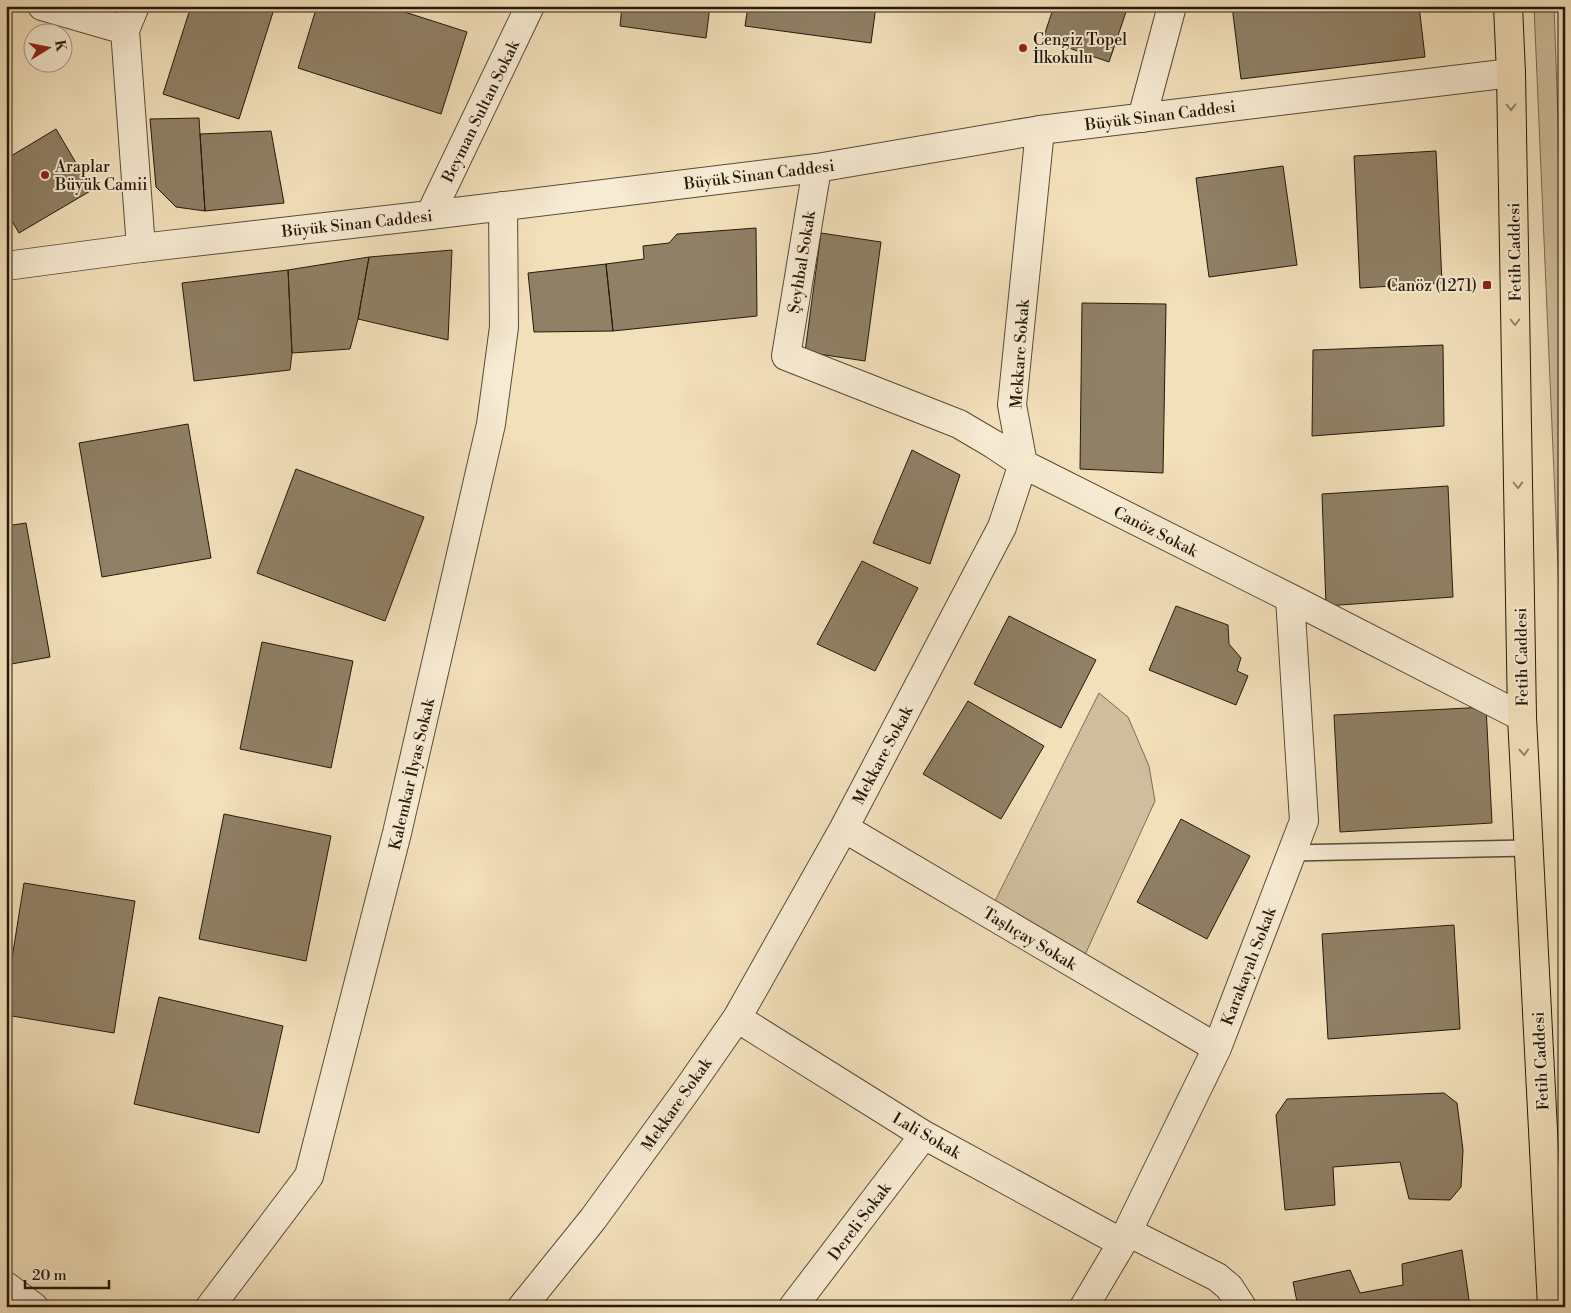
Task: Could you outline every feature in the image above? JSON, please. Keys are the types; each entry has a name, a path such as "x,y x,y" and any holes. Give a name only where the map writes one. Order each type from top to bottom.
{"main road":[{"name":"Fetih Caddesi","path":"1508,6 1511,73 1522,717 1552,1307"}],"street":[{"path":"42,6 130,18 141,248"},
{"name":"Beyman Sultan Sokak","path":"430,215 530,6"},
{"path":"1142,118 1172,6"},
{"name":"Büyük Sinan Caddesi","path":"6,266 141,248 816,168 1040,130 1511,73"},
{"name":"Mekkare Sokak","path":"522,1307 593,1219 737,1018 844,828 1002,527 1023,464 1012,405 1040,130"},
{"name":"Şeyhbal Sokak","path":"786,356 816,168"},
{"name":"Kalemkar İlyas Sokak","path":"210,1307 309,1176 397,833 492,424 504,327 502,206"},
{"name":"Canöz Sokak","path":"786,356 959,424 1023,464 1522,717"},
{"name":"Karakayalı Sokak","path":"1084,1307 1125,1238 1217,1048 1304,822 1290,598"},
{"name":"Taşlıçay Sokak","path":"844,828 1217,1048"},
{"name":"Lali Sokak","path":"737,1018 924,1135 1125,1238 1218,1277 1230,1286 1242,1307"},
{"name":"Dereli Sokak","path":"793,1307 924,1135"},
{"path":"6,1286 34,1307"}],"lane":[{"path":"1292,853 1529,848"}],"shaded area":[{"path":"1534,6 1554,6 1565,315 1565,730"},
{"path":"1099,693 1128,717 1149,766 1155,801 1084,957 991,909"}],"building":[{"path":"191,6 275,6 239,119 163,94"},
{"path":"317,6 386,6 467,32 441,114 298,68"},
{"path":"622,6 710,6 706,38 620,26"},
{"path":"748,6 876,6 871,43 745,26"},
{"path":"1054,6 1128,6 1109,62 1043,39"},
{"path":"1232,6 1419,6 1425,57 1241,79"},
{"path":"199,118 205,211 176,207 156,187 150,119"},
{"name":"Araplar Büyük Camii","path":"56,129 92,190 19,233 6,211 6,159"},
{"path":"271,131 284,203 205,211 200,134"},
{"path":"1436,151 1442,283 1360,288 1354,156"},
{"path":"1283,166 1297,265 1209,277 1196,178"},
{"path":"756,228 757,316 613,331 606,264 644,259 643,246 669,243 677,234"},
{"path":"821,233 881,242 865,361 805,352"},
{"path":"452,250 448,340 358,319 369,257"},
{"path":"369,257 358,319 350,349 292,353 288,270"},
{"path":"606,264 613,331 534,332 528,273"},
{"path":"288,270 292,353 290,370 194,381 182,283"},
{"path":"1082,303 1166,304 1163,473 1080,469"},
{"path":"1443,345 1444,426 1312,436 1313,350"},
{"path":"188,424 211,558 102,577 79,443"},
{"path":"912,450 960,475 930,564 873,543"},
{"path":"296,469 424,517 385,621 257,573"},
{"path":"1448,486 1453,597 1326,606 1322,494"},
{"path":"26,523 50,657 6,665 6,526"},
{"path":"862,561 918,588 875,671 817,644"},
{"path":"1176,606 1228,625 1229,644 1241,658 1237,671 1248,676 1236,705 1149,670"},
{"path":"1009,616 1096,660 1061,728 974,684"},
{"path":"262,642 353,661 331,768 240,749"},
{"path":"968,701 1044,746 1001,819 923,774"},
{"path":"1486,707 1492,823 1340,832 1334,715"},
{"path":"224,814 331,836 306,961 199,939"},
{"path":"1181,819 1250,856 1207,939 1137,902"},
{"path":"24,883 135,901 114,1033 6,1015 6,996"},
{"path":"1454,925 1460,1029 1328,1039 1322,934"},
{"path":"159,997 283,1026 259,1133 134,1104"},
{"path":"1444,1093 1457,1103 1463,1150 1461,1187 1450,1200 1409,1199 1400,1162 1333,1167 1335,1205 1285,1210 1276,1115 1287,1099"},
{"path":"1462,1250 1470,1307 1298,1307 1293,1282 1350,1270 1360,1293 1403,1285 1402,1264"}],"place":[{"name":"Cengiz Topel İlkokulu","path":"1023,48"},
{"name":"Araplar Büyük Camii","path":"45,175"},
{"name":"Canöz (1271)","path":"1487,285"}]}
